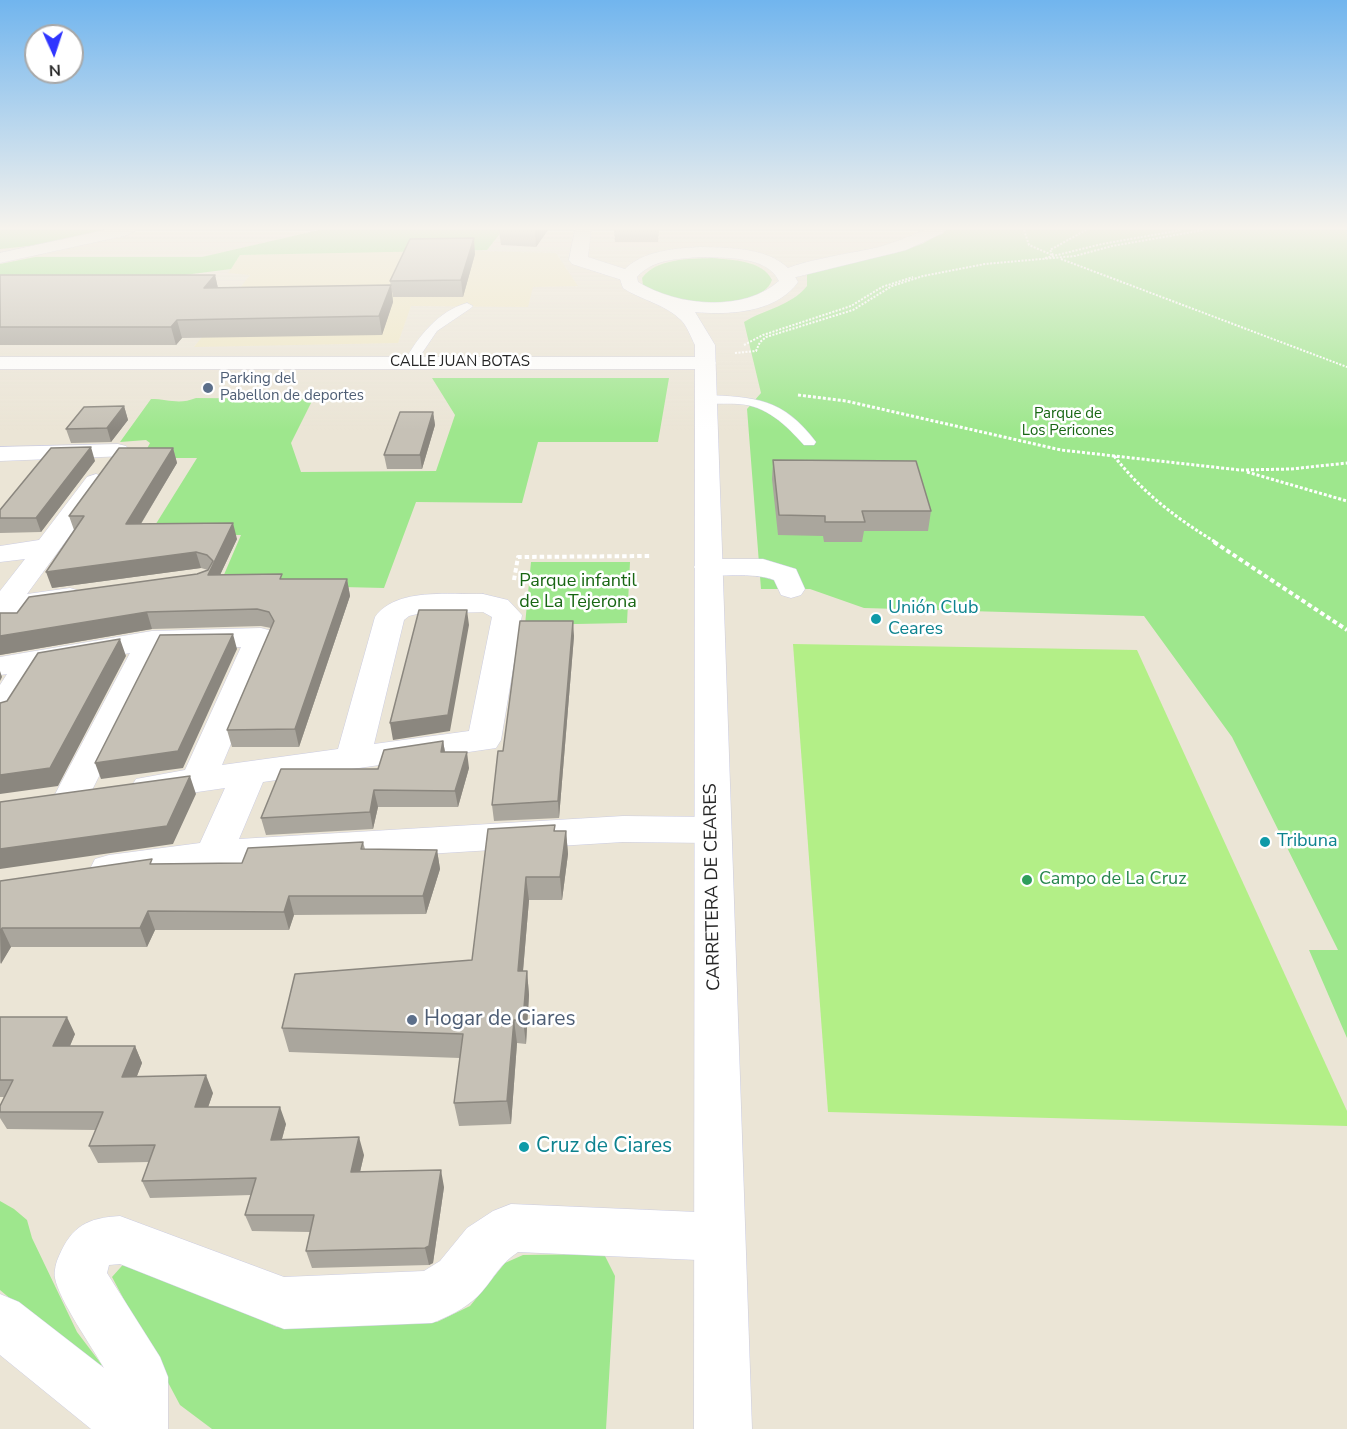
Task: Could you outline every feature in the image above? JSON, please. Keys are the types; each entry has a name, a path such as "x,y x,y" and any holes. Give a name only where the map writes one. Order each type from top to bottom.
{"street":[{"path":"648,297 669,304 702,307 743,304 773,297"},
{"name":"CARRETERA DE CEARES","path":"669,304 690,317 705,353 711,830 723,1429"},
{"path":"705,353 718,324 743,304"},
{"name":"CALLE JUAN BOTAS","path":"0,363 410,362 705,353"},
{"path":"0,479 11,454 118,451 49,547 2,607"},
{"path":"0,554 49,547"},
{"path":"708,567 763,567 786,575 791,589"},
{"path":"2,607 97,593"},
{"path":"153,640 56,800 484,740 507,615 498,606 483,603 417,605 399,609 394,613 390,617 353,758"},
{"path":"0,666 153,640 261,637 198,780"},
{"path":"0,711 32,660"},
{"path":"214,854 249,773"},
{"path":"71,874 214,854 623,829 711,830"},
{"path":"138,1429 140,1377 81,1278 80,1262 89,1249 102,1241 120,1240 284,1303 432,1297 458,1279 485,1245 511,1228 720,1237"},
{"path":"0,1321 138,1429"}],"lane":[{"path":"410,362 423,338 434,327 466,306"},
{"path":"705,399 760,403 797,430 809,442"}],"path":[{"path":"744,345 763,335 851,306 865,297"},
{"path":"705,353 756,351 760,342 766,337 853,309 874,297"},
{"path":"1161,297 1347,367"},
{"path":"794,395 846,401 1061,450 1240,470 1291,469 1347,463"},
{"path":"1114,456 1143,492 1170,516 1282,584 1347,630"},
{"path":"1240,470 1347,501"},
{"path":"507,615 518,557 650,556"}],"shaded area":[{"path":"233,297 531,297 528,307 411,306 398,343 194,347"}],"green space":[{"path":"665,297 753,297 725,302"},
{"name":"Parque de Los Pericones","path":"1347,297 1347,1038 1309,950 1338,950 1232,737 1144,616 864,608 810,589 761,589 747,409 761,393 744,322 793,298"},
{"path":"432,378 669,378 658,442 538,442 522,503 416,502 384,588 220,584 241,535 149,535 197,458 142,458 150,443 146,440 120,442 151,399 179,401 196,398 313,399 291,443 301,472 436,471 455,415"},
{"name":"Parque infantil de La Tejerona","path":"531,562 630,562 627,623 525,625"},
{"name":"Campo de La Cruz","path":"793,644 1137,650 1347,1111 1347,1126 828,1112"},
{"path":"0,1201 27,1220 32,1238 77,1332 102,1365 90,1366 0,1290"},
{"path":"604,1254 615,1276 606,1429 212,1429 180,1405 112,1277 128,1259 277,1327 437,1322 470,1306 505,1263 523,1255"}],"building":[{"path":"0,297 386,297 379,316 177,320 171,327 0,327"},
{"path":"124,406 107,428 66,429 84,407"},
{"path":"400,412 433,412 420,455 384,455"},
{"path":"91,447 36,518 0,518 0,510 51,448"},
{"path":"119,448 173,448 126,524 233,523 208,575 282,574 280,579 347,579 295,729 227,730 274,621 269,612 257,609 147,612 0,636 0,613 17,613 29,597 197,574 208,570 213,561 207,555 196,552 46,572 84,516 69,516"},
{"path":"773,460 916,461 931,511 862,511 865,522 825,522 825,516 779,515"},
{"path":"419,610 467,610 448,715 390,723"},
{"path":"520,621 573,621 558,801 492,805 498,751 503,751"},
{"path":"233,634 178,751 95,763 160,635"},
{"path":"120,639 50,768 0,775 0,703 7,701 38,653"},
{"path":"443,741 441,752 467,752 455,791 374,790 370,812 261,818 281,769 378,769 384,750"},
{"path":"190,776 167,826 0,849 0,802"},
{"path":"555,825 554,831 566,831 560,877 526,877 518,971 527,971 523,1020 514,1020 507,1101 454,1103 463,1034 282,1028 295,974 472,960 488,829"},
{"path":"363,842 361,849 437,850 423,896 289,896 284,912 148,911 140,928 2,928 0,932 0,881 152,859 150,864 242,863 248,848"},
{"path":"0,1017 67,1017 53,1046 135,1046 122,1077 206,1075 195,1107 280,1107 271,1140 359,1137 351,1172 441,1170 429,1246 425,1248 306,1251 314,1215 245,1215 256,1178 142,1181 155,1145 89,1146 103,1112 0,1112 0,1106 13,1080 0,1080"}],"place":[{"name":"Parking del Pabellon de deportes","path":"208,388"},
{"name":"Unión Club Ceares","path":"876,619"},
{"name":"Tribuna","path":"1265,842"},
{"name":"Campo de La Cruz","path":"1027,880"},
{"name":"Hogar de Ciares","path":"412,1020"},
{"name":"Cruz de Ciares","path":"524,1147"}]}
